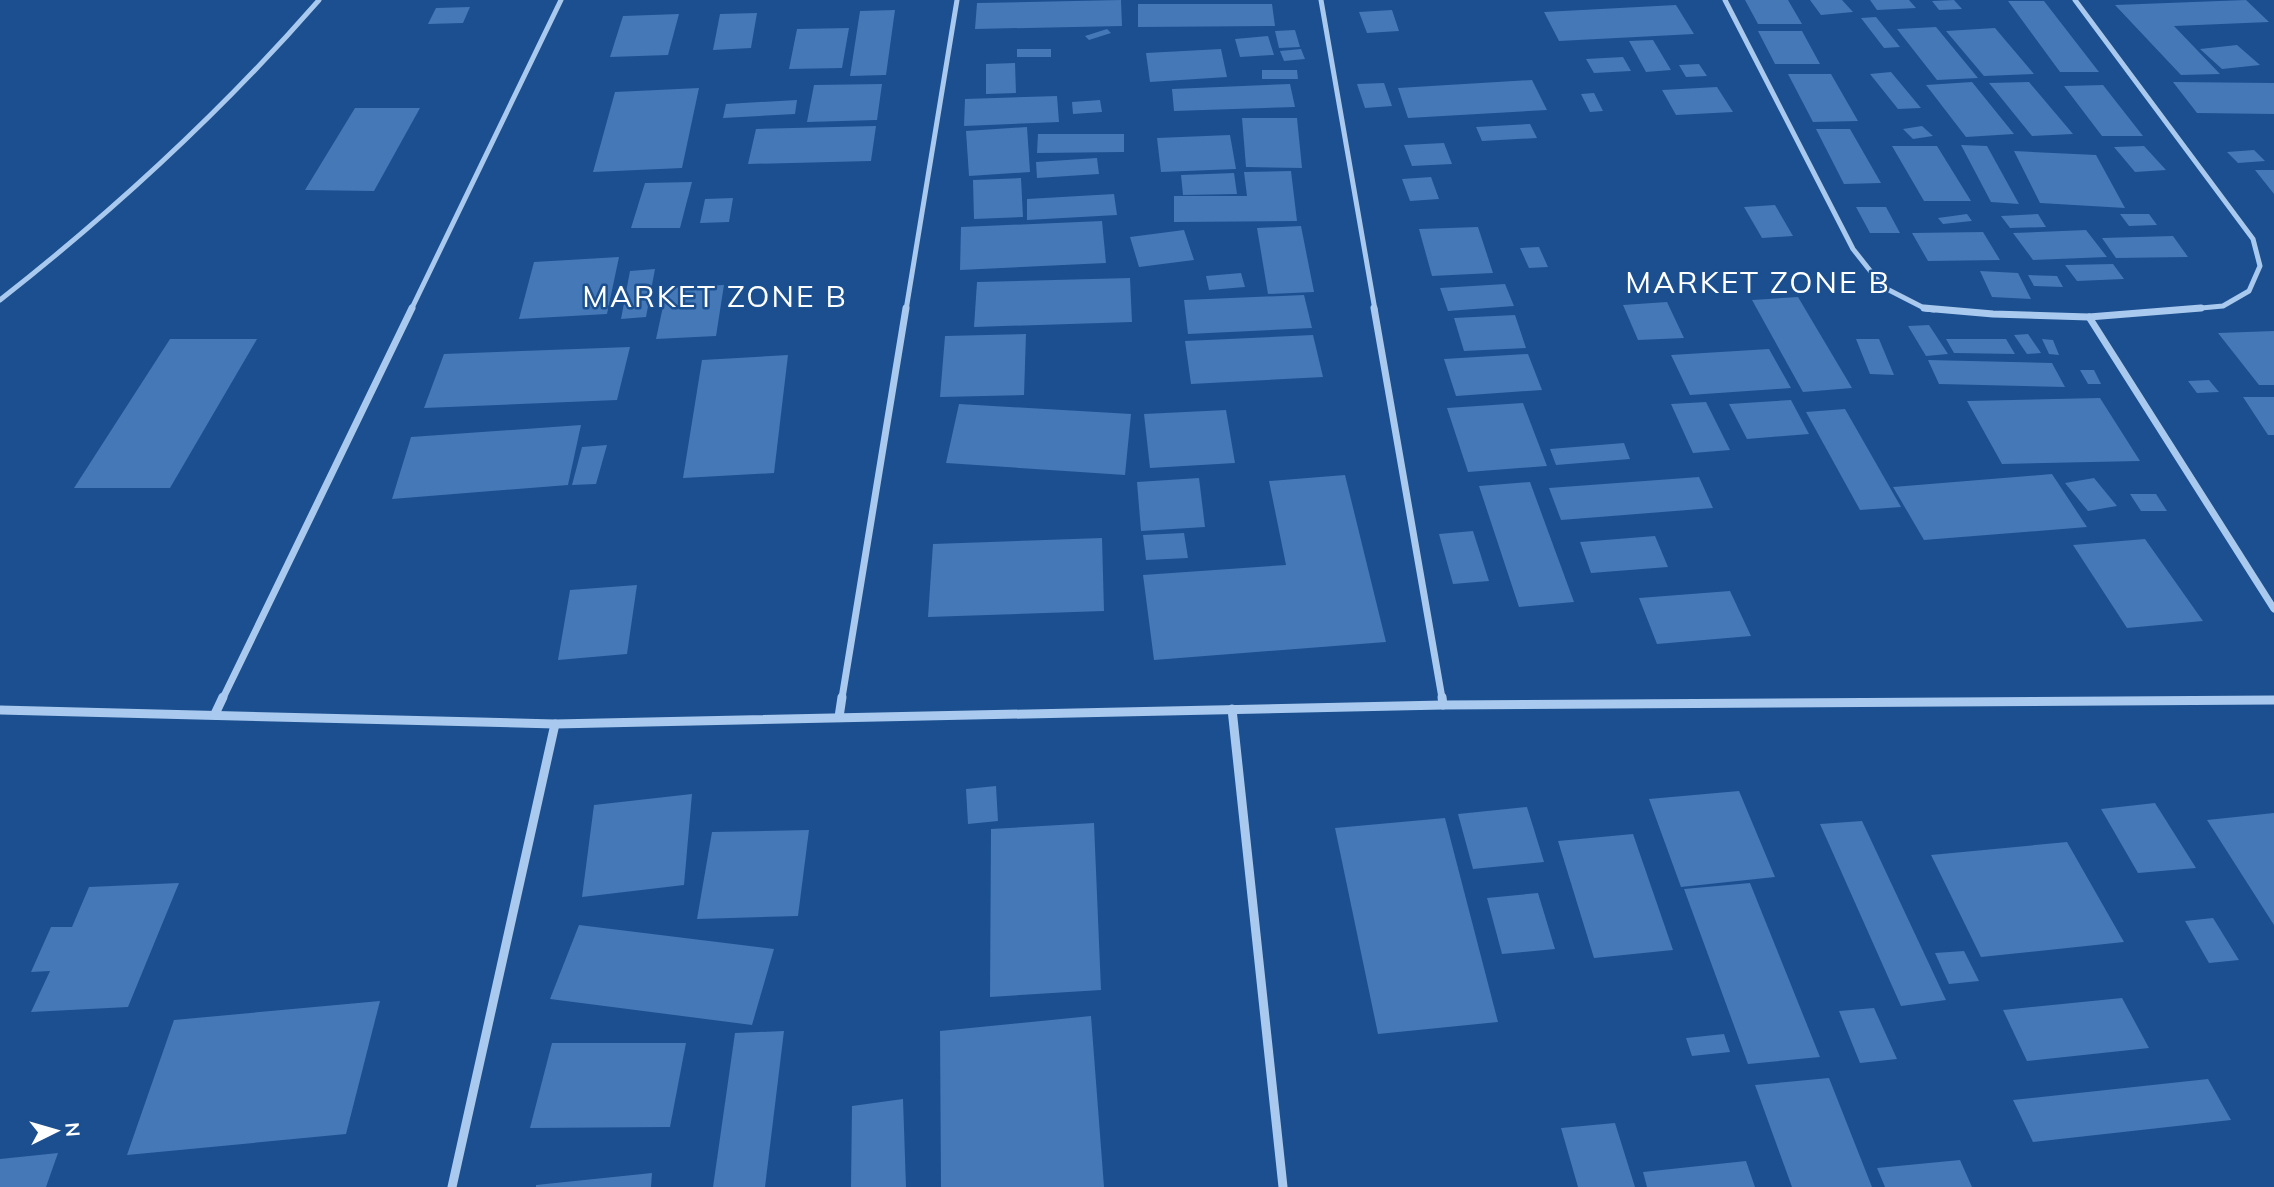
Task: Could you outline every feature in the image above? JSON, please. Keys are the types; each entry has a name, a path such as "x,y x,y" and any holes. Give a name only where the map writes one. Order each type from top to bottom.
{"street":[{"path":"0,300 172,156 268,61 319,0"},
{"path":"215,714 561,0"},
{"path":"839,717 957,0"},
{"path":"1321,0 1443,705"},
{"path":"1725,0 1853,249 1883,287 1926,309 1993,314 2089,317 2223,306 2249,291 2260,266 2253,239 2075,0"},
{"path":"2089,317 2274,609"},
{"path":"0,710 555,724 1443,705 2274,701"},
{"path":"1232,709 1283,1187"},
{"path":"452,1187 555,724"}],"building":[{"path":"1121,0 1122,26 975,29 977,3"},
{"path":"1745,0 1788,0 1802,24 1758,24"},
{"path":"1810,0 1842,0 1853,12 1821,15"},
{"path":"1870,0 1909,0 1916,8 1877,10"},
{"path":"1954,0 1962,9 1939,10 1932,1"},
{"path":"2246,0 2269,22 2174,26 2220,74 2181,75 2115,5"},
{"path":"2008,1 2044,1 2099,72 2060,72"},
{"path":"1138,4 1272,4 1275,26 1138,27"},
{"path":"1676,5 1694,34 1559,41 1544,12"},
{"path":"470,7 463,23 428,24 436,8"},
{"path":"895,10 886,75 850,76 860,11"},
{"path":"1392,10 1399,31 1367,33 1359,12"},
{"path":"757,13 751,48 713,50 720,14"},
{"path":"679,14 668,55 610,57 623,16"},
{"path":"1876,17 1900,47 1884,48 1861,18"},
{"path":"1936,27 1978,78 1937,80 1897,29"},
{"path":"849,28 842,68 789,69 797,29"},
{"path":"1995,28 2034,74 1984,76 1946,31"},
{"path":"1107,29 1111,33 1089,40 1085,36"},
{"path":"1295,30 1300,47 1279,48 1275,31"},
{"path":"1758,31 1802,31 1820,64 1775,64"},
{"path":"1268,36 1274,55 1240,57 1235,39"},
{"path":"1653,40 1671,70 1646,72 1629,41"},
{"path":"2237,45 2260,65 2222,69 2200,49"},
{"path":"1017,49 1051,49 1051,57 1017,57"},
{"path":"1221,49 1227,77 1150,82 1146,53"},
{"path":"1301,49 1305,59 1284,61 1280,51"},
{"path":"1623,57 1631,71 1594,73 1586,59"},
{"path":"1015,63 1016,93 986,94 986,64"},
{"path":"1699,64 1707,76 1686,77 1679,65"},
{"path":"1262,70 1297,70 1298,79 1262,79"},
{"path":"1891,72 1921,108 1898,109 1870,74"},
{"path":"1788,74 1831,74 1858,121 1813,122"},
{"path":"1532,80 1547,110 1408,118 1398,88"},
{"path":"1972,82 2014,134 1966,137 1926,85"},
{"path":"2029,82 2073,134 2032,136 1989,83"},
{"path":"2173,82 2274,83 2274,114 2197,113"},
{"path":"1384,83 1392,106 1365,108 1357,84"},
{"path":"882,84 877,120 807,122 814,85"},
{"path":"1290,84 1295,107 1174,111 1172,89"},
{"path":"2103,85 2143,136 2102,136 2064,86"},
{"path":"1717,87 1733,112 1676,115 1662,90"},
{"path":"699,88 682,168 593,172 615,92"},
{"path":"1594,93 1603,111 1590,112 1581,94"},
{"path":"1057,96 1059,122 964,126 965,99"},
{"path":"797,100 795,114 723,118 726,104"},
{"path":"1100,100 1102,112 1073,114 1072,102"},
{"path":"355,108 420,108 374,191 305,190"},
{"path":"1242,118 1297,118 1302,168 1246,167"},
{"path":"1530,124 1537,138 1482,141 1476,127"},
{"path":"876,126 871,161 748,164 756,129"},
{"path":"1922,126 1933,136 1913,139 1903,129"},
{"path":"1027,127 1030,172 969,176 966,131"},
{"path":"1816,129 1850,129 1881,183 1844,184"},
{"path":"1038,134 1124,134 1124,152 1037,153"},
{"path":"1230,135 1236,169 1161,172 1157,138"},
{"path":"1444,143 1452,164 1412,166 1404,145"},
{"path":"1961,145 1987,146 2019,204 1991,202"},
{"path":"1892,146 1937,146 1971,201 1924,201"},
{"path":"2144,146 2166,170 2135,172 2114,147"},
{"path":"2254,150 2265,161 2238,163 2227,152"},
{"path":"2014,151 2096,155 2125,208 2040,203"},
{"path":"1097,158 1099,174 1037,178 1036,162"},
{"path":"2255,170 2274,170 2274,194"},
{"path":"1291,171 1297,221 1174,222 1174,196 1247,196 1244,172"},
{"path":"1234,173 1237,194 1183,195 1181,175"},
{"path":"1431,177 1439,199 1410,201 1402,179"},
{"path":"1021,178 1023,217 974,219 973,180"},
{"path":"692,182 680,228 631,228 645,183"},
{"path":"1114,194 1117,215 1027,220 1027,199"},
{"path":"733,198 729,222 700,223 705,199"},
{"path":"1775,205 1793,236 1762,238 1744,207"},
{"path":"1856,207 1886,207 1900,233 1870,233"},
{"path":"1967,214 1972,221 1943,224 1938,218"},
{"path":"2038,214 2046,227 2010,228 2001,216"},
{"path":"2120,214 2149,214 2157,225 2129,226"},
{"path":"1102,221 1106,263 960,270 961,227"},
{"path":"1301,226 1314,292 1268,294 1257,228"},
{"path":"1478,227 1493,273 1432,276 1419,229"},
{"path":"1184,230 1194,260 1139,267 1130,237"},
{"path":"2086,230 2107,257 2033,260 2013,233"},
{"path":"1983,232 2000,260 1928,261 1912,233"},
{"path":"2173,236 2188,257 2116,258 2102,238"},
{"path":"1539,247 1548,267 1529,268 1520,248"},
{"path":"619,257 607,314 519,319 534,262"},
{"path":"2113,264 2124,279 2077,281 2065,265"},
{"path":"655,269 646,317 621,319 630,271"},
{"path":"1980,271 2018,273 2031,299 1992,297"},
{"path":"1241,273 1245,287 1209,290 1206,276"},
{"path":"2028,275 2057,276 2063,287 2034,286"},
{"path":"1130,278 1132,322 974,327 977,282"},
{"path":"1505,284 1514,306 1448,311 1440,288"},
{"path":"724,285 716,336 656,339 667,288"},
{"path":"1304,295 1312,328 1188,334 1184,300"},
{"path":"1798,297 1852,388 1803,392 1752,300"},
{"path":"1667,302 1684,338 1638,340 1623,305"},
{"path":"1515,315 1526,348 1464,351 1454,318"},
{"path":"1929,325 1948,354 1926,356 1908,326"},
{"path":"2274,331 2274,385 2259,385 2218,333"},
{"path":"1026,334 1024,395 940,397 945,336"},
{"path":"2028,334 2041,353 2027,354 2014,335"},
{"path":"1313,335 1323,377 1191,384 1185,341"},
{"path":"170,339 257,339 170,488 74,488"},
{"path":"1856,339 1879,339 1894,375 1870,374"},
{"path":"1946,339 2006,339 2015,354 1954,353"},
{"path":"2042,339 2053,340 2059,355 2049,354"},
{"path":"630,347 617,400 424,408 444,354"},
{"path":"1769,349 1791,388 1690,395 1671,355"},
{"path":"1528,354 1542,390 1456,396 1444,359"},
{"path":"788,355 774,473 683,478 702,360"},
{"path":"1928,360 2052,363 2065,387 1939,384"},
{"path":"2080,370 2094,370 2101,384 2088,384"},
{"path":"2209,380 2219,392 2197,393 2188,381"},
{"path":"2243,397 2274,397 2274,435 2268,435"},
{"path":"2100,398 2140,461 2002,464 1967,401"},
{"path":"1791,400 1809,434 1747,439 1729,404"},
{"path":"1706,402 1730,450 1693,453 1671,404"},
{"path":"1523,403 1547,466 1468,472 1447,408"},
{"path":"959,404 1131,414 1125,475 946,463"},
{"path":"1845,409 1901,507 1860,510 1806,412"},
{"path":"1226,410 1235,463 1150,468 1144,414"},
{"path":"581,425 568,485 392,499 411,437"},
{"path":"1624,443 1630,459 1556,465 1550,449"},
{"path":"607,445 596,484 572,485 582,447"},
{"path":"2052,474 2087,527 1924,540 1893,487"},
{"path":"1345,475 1386,642 1154,660 1143,575 1286,565 1269,481"},
{"path":"1699,477 1713,508 1561,520 1549,488"},
{"path":"1199,478 1205,527 1141,531 1137,482"},
{"path":"2094,478 2117,506 2088,511 2065,483"},
{"path":"1530,482 1574,602 1519,607 1479,486"},
{"path":"2130,494 2156,494 2167,511 2141,511"},
{"path":"1473,531 1489,581 1453,584 1439,534"},
{"path":"1184,533 1188,558 1146,560 1143,535"},
{"path":"1655,536 1668,567 1591,573 1580,542"},
{"path":"1102,538 1104,611 928,617 933,544"},
{"path":"2145,539 2203,621 2127,628 2073,545"},
{"path":"637,585 627,654 558,660 570,590"},
{"path":"1730,591 1751,636 1657,644 1639,598"},
{"path":"996,786 998,821 968,824 966,789"},
{"path":"1739,791 1775,877 1681,887 1649,799"},
{"path":"692,794 684,885 582,897 594,805"},
{"path":"2155,803 2196,868 2138,873 2101,809"},
{"path":"1527,807 1544,862 1473,869 1458,814"},
{"path":"2274,813 2274,925 2207,820"},
{"path":"1445,818 1498,1022 1378,1034 1335,828"},
{"path":"1862,821 1946,1000 1901,1006 1820,824"},
{"path":"1094,823 1101,990 990,997 991,829"},
{"path":"809,830 798,916 697,919 712,832"},
{"path":"1633,834 1673,950 1594,958 1558,841"},
{"path":"2067,842 2124,942 1981,957 1931,855"},
{"path":"179,883 128,1007 31,1012 50,971 31,972 51,927 72,927 89,887"},
{"path":"1750,883 1820,1057 1748,1064 1684,889"},
{"path":"1538,893 1555,949 1502,954 1487,898"},
{"path":"2213,918 2239,960 2209,963 2185,921"},
{"path":"579,925 774,949 752,1025 550,999"},
{"path":"1964,951 1979,981 1949,984 1935,953"},
{"path":"2122,998 2149,1048 2027,1061 2003,1010"},
{"path":"380,1001 346,1134 127,1155 174,1020"},
{"path":"1874,1008 1897,1059 1860,1063 1839,1011"},
{"path":"1091,1016 1104,1187 941,1187 940,1031"},
{"path":"784,1031 765,1187 713,1187 735,1033"},
{"path":"1724,1034 1730,1052 1692,1056 1686,1038"},
{"path":"552,1043 686,1043 670,1127 530,1128"},
{"path":"1829,1078 1872,1187 1792,1187 1755,1085"},
{"path":"2208,1079 2231,1120 2033,1142 2013,1100"},
{"path":"903,1099 906,1187 851,1187 852,1106"},
{"path":"1615,1123 1635,1187 1578,1187 1561,1128"},
{"path":"58,1153 46,1187 0,1187 0,1159"},
{"path":"1960,1160 1972,1187 1885,1187 1877,1168"},
{"path":"1746,1161 1755,1187 1647,1187 1643,1172"},
{"path":"652,1173 651,1187 536,1187 536,1185"}],"district":[{"name":"MARKET ZONE B","path":"1758,282"},
{"name":"MARKET ZONE B","path":"715,296"}]}
